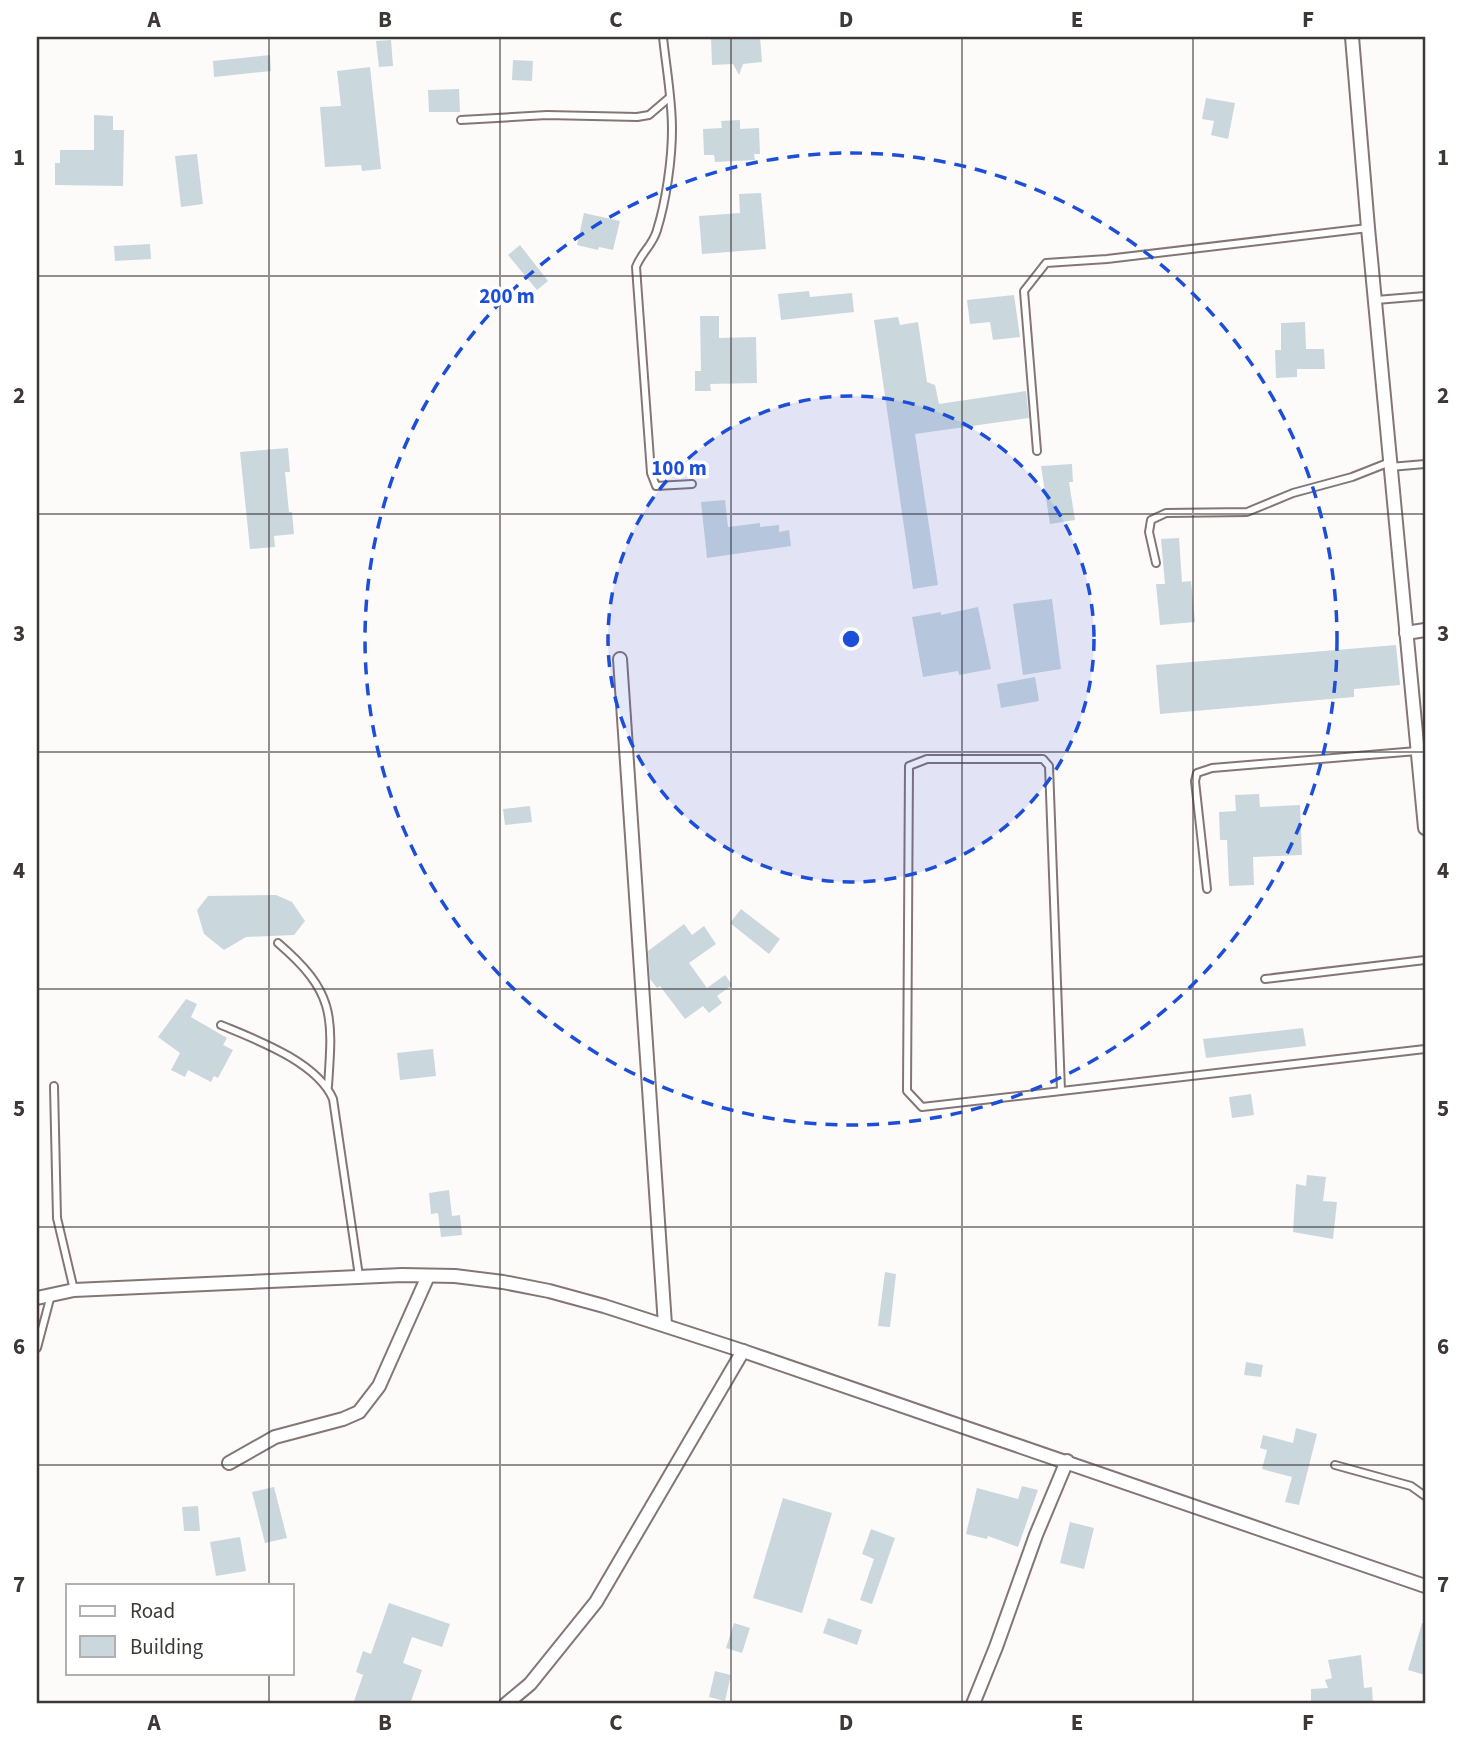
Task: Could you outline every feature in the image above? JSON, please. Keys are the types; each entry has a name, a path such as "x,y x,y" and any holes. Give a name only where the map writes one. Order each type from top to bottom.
{"street":[{"path":"1352,37 1425,828"},
{"path":"1406,633 1425,630"},
{"path":"620,659 665,1325"},
{"path":"229,1463 275,1437 343,1419 359,1412 379,1386 428,1276"},
{"path":"37,1298 74,1290 428,1276 503,1282 549,1291 743,1351 1425,1586"},
{"path":"506,1704 530,1684 596,1602 743,1351"},
{"path":"973,1704 1036,1535 1067,1461"}],"lane":[{"path":"663,37 673,130 661,218 653,241 640,255 636,267 651,473 656,486 692,484"},
{"path":"461,120 560,115 649,116 670,97"},
{"path":"1037,451 1024,291 1046,263 1107,259 1368,228"},
{"path":"1376,300 1425,296"},
{"path":"1156,563 1149,532 1151,520 1156,516 1166,513 1247,512 1293,494 1390,465 1425,464"},
{"path":"1207,888 1195,781 1197,773 1212,768 1417,751"},
{"path":"1061,1091 1049,766 1043,759 928,758 909,766 907,1091 922,1107 1061,1091 1425,1049"},
{"path":"278,943 298,960 317,984 327,1007 331,1038 328,1086 333,1099 359,1277"},
{"path":"1265,979 1425,960"},
{"path":"221,1026 266,1044 312,1072 328,1086"},
{"path":"54,1086 57,1218 74,1290"},
{"path":"37,1348 51,1295"},
{"path":"1335,1465 1410,1486 1425,1496"}],"building":[{"path":"760,37 762,62 743,64 739,75 733,64 712,65 711,38"},
{"path":"391,40 393,66 379,67 376,41"},
{"path":"270,55 271,71 214,77 213,61"},
{"path":"513,60 533,61 532,81 512,80"},
{"path":"370,67 381,169 362,171 361,165 325,167 320,107 341,106 337,71"},
{"path":"459,89 460,112 429,112 428,90"},
{"path":"1206,98 1235,103 1228,139 1211,135 1214,121 1202,119"},
{"path":"94,115 113,116 113,130 124,130 123,186 55,185 55,163 60,163 60,150 94,150"},
{"path":"740,120 740,129 759,128 760,154 754,154 755,160 715,162 714,155 704,155 703,129 722,128 721,121"},
{"path":"197,154 203,204 181,207 175,156"},
{"path":"761,193 766,249 702,254 699,216 740,213 739,194"},
{"path":"584,213 620,221 613,250 577,245"},
{"path":"150,244 151,259 115,261 114,246"},
{"path":"520,245 548,281 537,290 508,255"},
{"path":"809,291 810,297 852,293 854,312 781,320 778,294"},
{"path":"1014,295 1020,337 993,340 990,322 970,324 967,300"},
{"path":"700,316 719,316 719,338 756,337 757,383 710,384 711,391 695,391 695,371 701,371"},
{"path":"898,317 900,325 918,322 927,382 935,385 939,404 1026,391 1029,418 915,434 938,585 913,589 874,320"},
{"path":"1305,322 1306,349 1324,349 1325,369 1297,369 1297,377 1276,378 1275,350 1281,350 1281,323"},
{"path":"288,448 290,472 285,472 294,534 274,536 275,547 250,549 240,452"},
{"path":"1072,464 1073,482 1069,482 1075,520 1050,524 1041,466"},
{"path":"725,500 728,527 760,523 760,527 779,525 779,532 789,530 791,546 707,558 701,502"},
{"path":"1179,538 1182,582 1191,581 1195,622 1160,625 1156,584 1165,584 1161,539"},
{"path":"1052,599 1061,669 1023,675 1013,604"},
{"path":"978,607 991,669 959,675 958,671 923,677 912,617 941,612 941,615"},
{"path":"1396,645 1400,685 1354,689 1354,697 1160,714 1156,665"},
{"path":"1035,677 1039,701 1001,708 997,684"},
{"path":"1259,794 1260,807 1300,805 1302,855 1253,857 1254,885 1229,886 1227,840 1220,840 1219,812 1236,811 1235,795"},
{"path":"530,806 532,822 505,825 503,809"},
{"path":"276,895 292,902 305,921 294,935 246,937 224,950 204,934 197,910 208,896"},
{"path":"741,909 780,939 769,954 730,923"},
{"path":"684,924 692,935 704,926 716,944 689,963 707,988 725,975 732,985 717,996 722,1003 709,1013 703,1006 685,1019 660,986 657,988 650,979 648,951"},
{"path":"186,999 197,1004 191,1017 227,1038 223,1045 233,1050 218,1078 214,1076 211,1082 188,1070 185,1077 171,1070 180,1053 158,1037"},
{"path":"1303,1028 1306,1046 1206,1058 1203,1039"},
{"path":"433,1049 436,1076 400,1080 397,1053"},
{"path":"1251,1094 1254,1115 1232,1118 1229,1097"},
{"path":"1307,1175 1326,1177 1323,1201 1337,1202 1333,1239 1293,1232 1296,1184 1306,1186"},
{"path":"449,1190 452,1216 460,1215 462,1235 441,1237 438,1213 431,1214 429,1193"},
{"path":"885,1272 896,1274 890,1327 878,1326"},
{"path":"1246,1362 1263,1365 1261,1377 1244,1375"},
{"path":"1296,1428 1317,1434 1299,1505 1285,1502 1292,1477 1262,1469 1267,1450 1260,1448 1263,1435 1293,1443"},
{"path":"1022,1486 1038,1490 1018,1547 988,1536 987,1539 966,1534 977,1488 1018,1499"},
{"path":"274,1487 287,1538 265,1543 252,1492"},
{"path":"783,1498 832,1513 802,1613 753,1598"},
{"path":"198,1506 200,1531 184,1531 182,1507"},
{"path":"1070,1522 1094,1528 1084,1569 1060,1563"},
{"path":"871,1529 895,1538 872,1604 860,1600 874,1559 862,1554"},
{"path":"240,1537 246,1571 216,1576 210,1542"},
{"path":"389,1603 450,1624 442,1647 412,1637 403,1663 422,1670 410,1704 353,1704 363,1675 356,1672 363,1651 371,1654"},
{"path":"828,1618 862,1630 857,1645 823,1633"},
{"path":"734,1623 750,1628 742,1653 726,1648"},
{"path":"1422,1623 1425,1623 1425,1675 1408,1670"},
{"path":"1361,1655 1364,1688 1372,1687 1373,1704 1311,1704 1311,1689 1328,1688 1325,1680 1332,1678 1328,1660"},
{"path":"715,1671 731,1675 725,1701 709,1697"}]}
